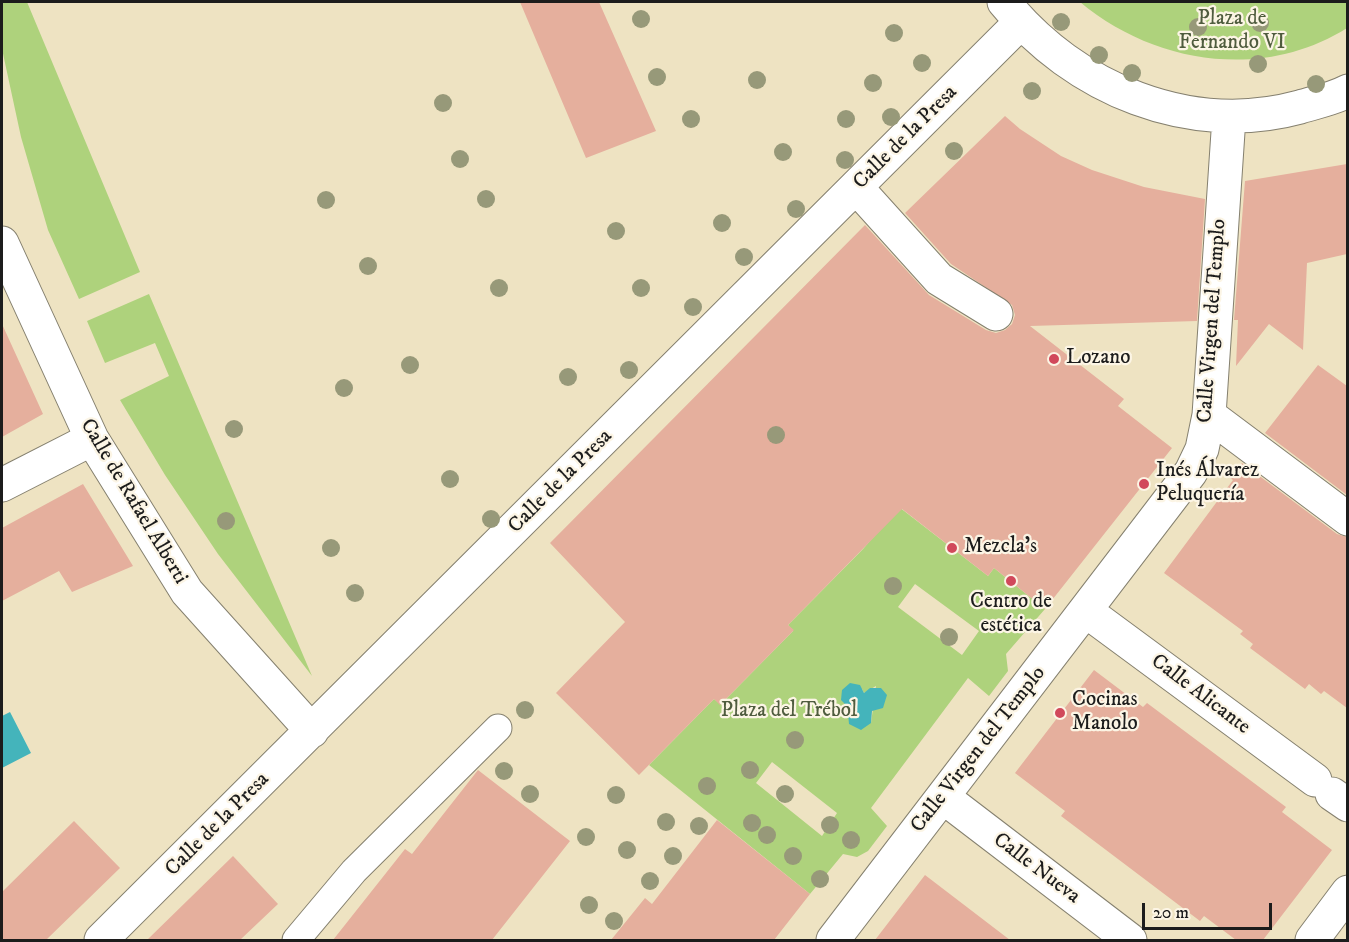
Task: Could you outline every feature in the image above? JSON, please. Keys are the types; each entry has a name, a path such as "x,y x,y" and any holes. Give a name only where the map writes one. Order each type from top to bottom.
{"street":[{"path":"1013,12 1072,67 1133,99 1199,115 1229,117 1277,113 1347,91"},
{"name":"Calle de la Presa","path":"102,940 856,187 1013,12"},
{"name":"Calle Virgen del Templo","path":"833,940 1191,472 1202,449 1209,415 1229,117"},
{"path":"856,187 939,279 996,314"},
{"name":"Calle de Rafael Alberti","path":"2,243 92,439 187,592 312,731"},
{"path":"1209,415 1347,519"},
{"path":"2,485 92,439"},
{"name":"Calle Alicante","path":"1086,610 1331,793"},
{"name":"Calle Nueva","path":"943,797 1130,940"},
{"path":"1312,940 1347,892"}],"lane":[{"path":"297,940 354,871 498,728"}],"green space":[{"path":"2,2 27,2 140,272 79,299 48,230 21,137 2,49"},
{"name":"Plaza de Fernando VI","path":"1080,2 1347,2 1347,28 1314,45 1280,55 1245,59 1210,58 1175,51 1141,40 1109,23"},
{"path":"149,294 312,676 218,554 165,475 120,400 169,376 155,343 105,363 87,321"},
{"name":"Plaza del Trébol","path":"899,507 988,576 994,568 1045,609 1006,654 1008,671 989,696 968,678 871,808 887,826 868,851 857,857 843,854 810,894 649,765 714,699 721,704 793,631 788,625 863,549","holes":["915,584 979,631 962,655 898,607","876,686 871,723 852,706 862,689 864,693","772,762 837,813 822,836 756,783"]}],"water":[{"path":"850,683 860,685 864,693 870,688 881,688 887,695 883,708 872,711 871,723 861,730 849,724 848,713 851,707 841,700 842,690"},
{"path":"10,712 31,753 2,768 2,716"}],"building":[{"path":"520,2 599,2 656,131 586,158"},
{"path":"1005,116 1020,129 1061,156 1092,170 1144,187 1205,199 1197,321 1030,326 1124,399 1118,406 1172,448 1045,609 994,568 988,576 902,509 788,625 794,630 720,705 714,699 639,775 556,693 625,622 550,543 865,225 929,295 986,330 996,333 1012,324 1015,315 1012,305 951,264 905,213"},
{"path":"1347,164 1347,254 1307,263 1303,350 1269,324 1236,366 1238,320 1234,320 1245,181"},
{"path":"2,324 43,414 2,437"},
{"path":"1318,365 1347,386 1347,495 1265,433"},
{"path":"1242,463 1337,534 1347,537 1347,708 1324,691 1321,694 1309,684 1305,689 1250,648 1253,644 1240,634 1243,631 1164,573 1233,480 1230,478"},
{"path":"83,484 133,566 72,592 59,571 2,601 2,528"},
{"path":"1094,670 1143,707 1147,703 1286,807 1282,812 1332,850 1263,940 1236,940 1204,916 1200,921 1061,816 1065,811 1015,773"},
{"path":"478,770 570,841 492,940 333,940 405,849 412,854"},
{"path":"717,820 810,894 774,940 611,940 645,898 652,904"},
{"path":"74,821 120,868 46,940 2,940 2,892"},
{"path":"233,856 278,904 240,940 147,940"},
{"path":"925,875 1010,940 875,940"}],"place":[{"name":"Lozano","path":"1054,359"},
{"name":"Inés Álvarez Peluquería","path":"1144,484"},
{"name":"Mezcla's","path":"952,548"},
{"name":"Centro de estética","path":"1011,581"},
{"name":"Cocinas Manolo","path":"1060,713"}]}
